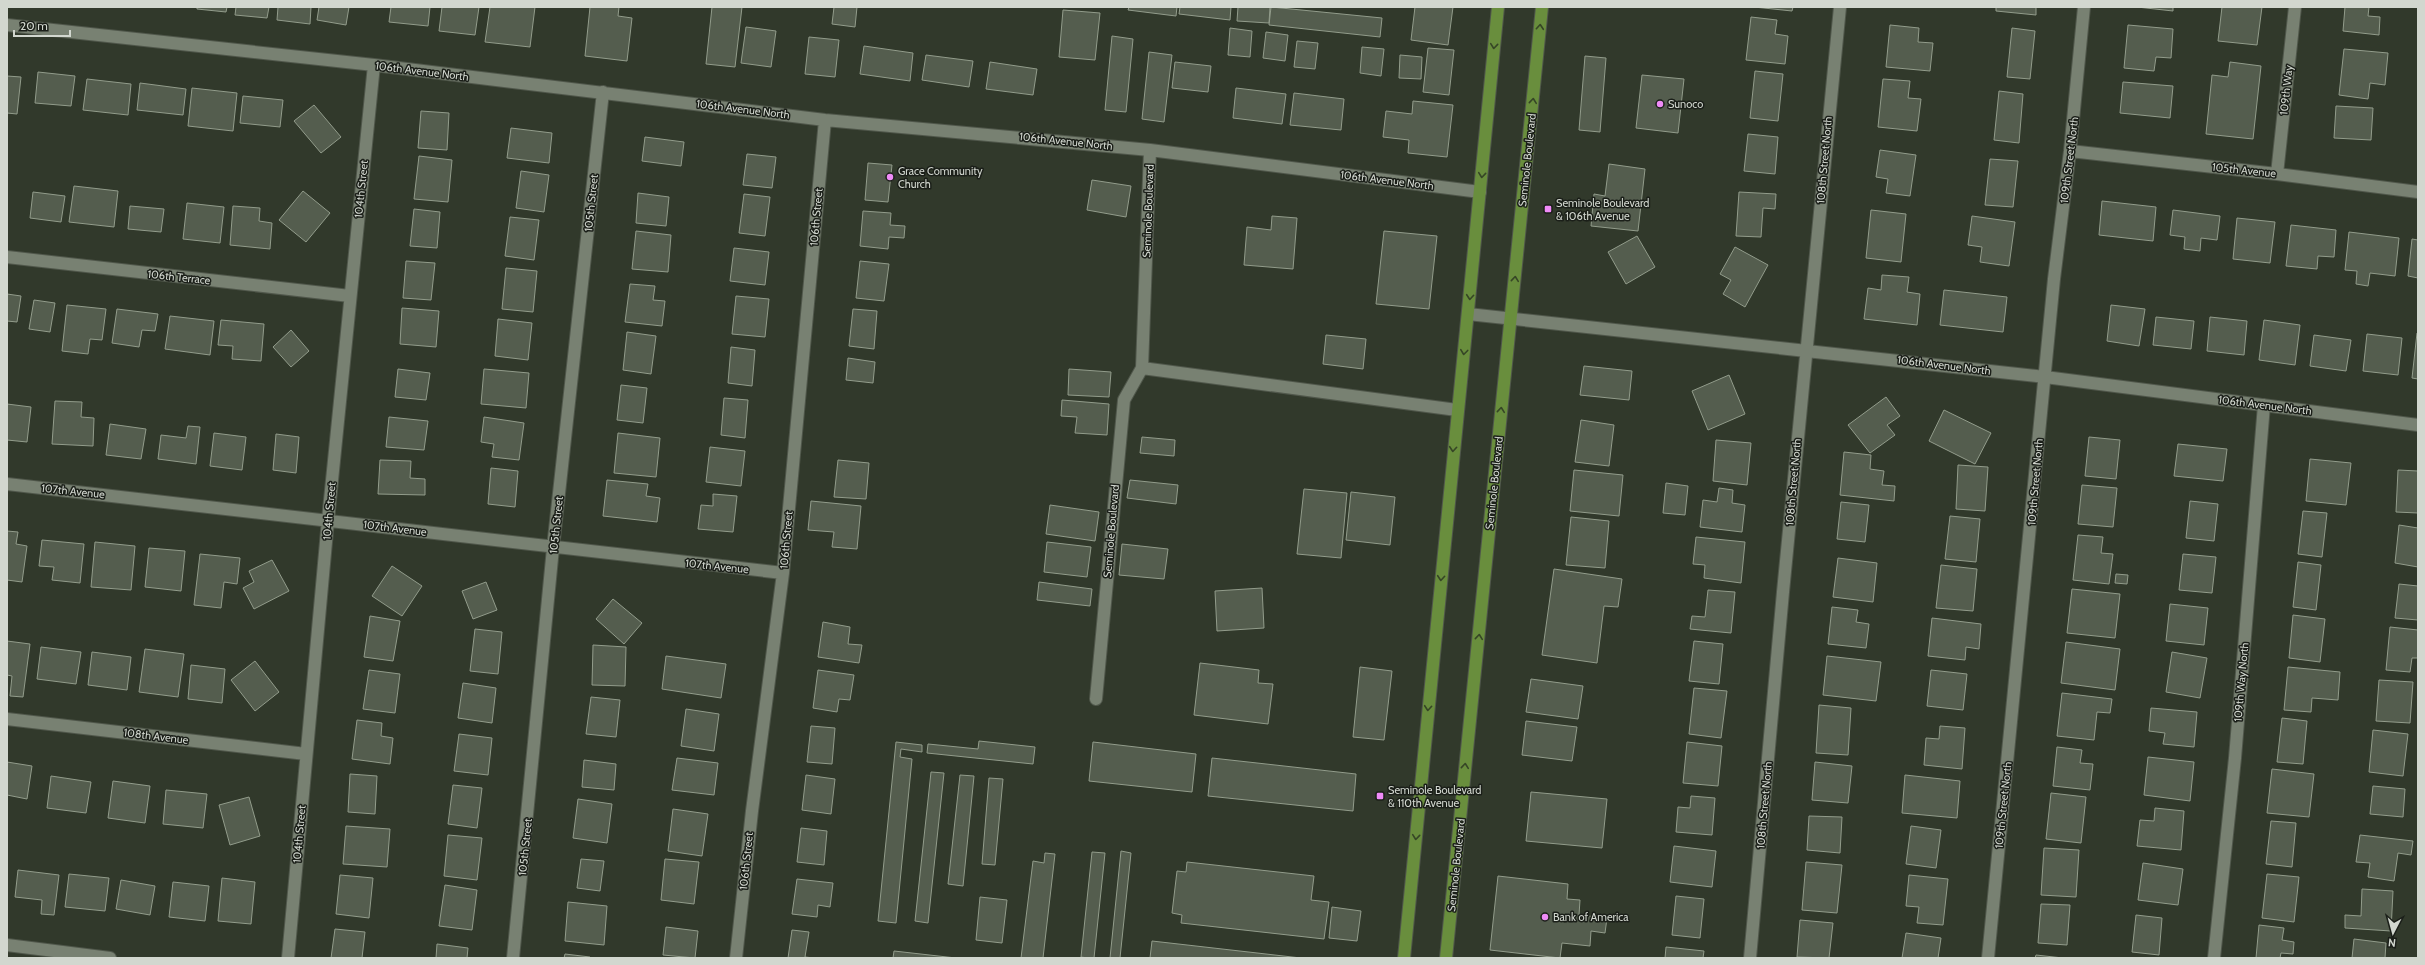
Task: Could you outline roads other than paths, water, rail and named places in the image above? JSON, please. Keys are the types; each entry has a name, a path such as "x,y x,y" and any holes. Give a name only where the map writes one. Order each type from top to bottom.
{"main road":[{"path":"1404,958 1498,7"},
{"name":"Seminole Boulevard","path":"1446,958 1542,7"}],"street":[{"name":"108th Street North","path":"1750,958 1806,350 1840,7"},
{"name":"109th Street North","path":"1988,958 2044,377 2054,279 2070,151 2084,7"},
{"name":"109th Way","path":"2277,174 2295,7"},
{"name":"106th Avenue North","path":"7,25 374,65 825,120 1150,150 1480,192"},
{"name":"104th Street","path":"288,958 328,520 374,65"},
{"name":"105th Street","path":"513,958 553,548 603,92"},
{"name":"106th Street","path":"736,958 752,811 783,573 825,120"},
{"name":"Seminole Boulevard","path":"1096,699 1124,400 1142,368 1150,150"},
{"name":"105th Avenue","path":"2070,151 2277,174 2418,192"},
{"name":"106th Terrace","path":"7,257 350,296"},
{"name":"106th Avenue North","path":"1468,314 2044,377 2418,425"},
{"path":"1142,368 1457,410"},
{"name":"109th Way North","path":"2214,958 2234,758 2264,405"},
{"name":"107th Avenue","path":"7,484 328,520 553,548 783,573"},
{"name":"108th Avenue","path":"7,719 306,754"},
{"path":"7,945 110,958"}],"place":[{"name":"Sunoco","path":"1660,104"},
{"name":"Grace Community Church","path":"890,177"},
{"name":"Seminole Boulevard & 106th Avenue","path":"1548,209"},
{"name":"Seminole Boulevard & 110th Avenue","path":"1380,796"},
{"name":"Bank of America","path":"1545,917"}]}
